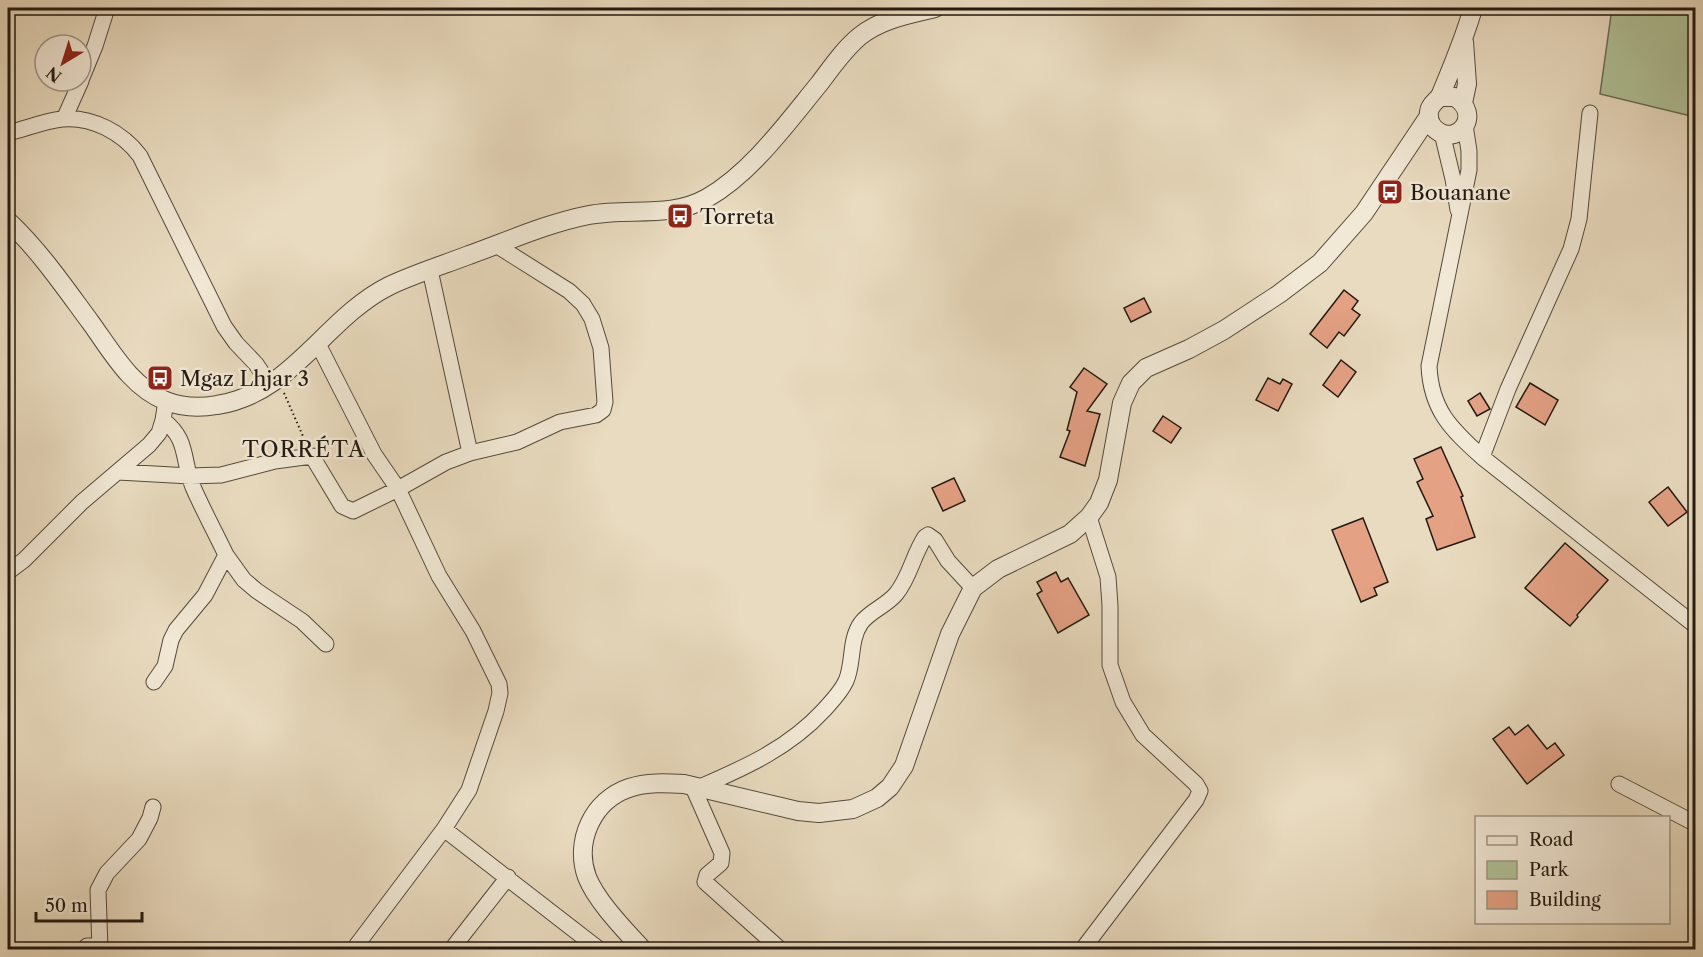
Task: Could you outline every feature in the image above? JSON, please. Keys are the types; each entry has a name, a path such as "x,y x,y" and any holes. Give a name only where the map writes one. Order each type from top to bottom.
{"street":[{"path":"93,51 107,8"},
{"path":"8,221 38,253 131,376 147,391 166,401 186,406 221,405 246,397 274,382 362,304 377,293 403,280 496,245 589,214 668,211 691,206 705,199 745,168 784,126 860,36 893,19 935,8"},
{"path":"1460,221 1453,178 1430,108 1440,97 1464,40 1473,8"},
{"path":"1464,40 1467,84 1463,102 1468,114 1465,125 1469,170 1460,221 1432,341 1429,366 1430,384 1443,417 1457,434 1482,457 1695,626"},
{"path":"64,119 76,93"},
{"path":"1440,97 1455,97 1463,102"},
{"path":"1482,457 1508,389 1571,249 1580,208 1590,113"},
{"path":"8,133 64,119 75,119 96,124 122,137 132,145 140,156 224,326 236,343 274,382"},
{"path":"643,950 596,892 587,877 583,843 587,827 600,806 614,795 629,788 668,783 696,786 819,813 853,809 877,798 890,787 904,766 950,634 973,588 998,569 1070,534 1089,517 1098,503 1108,480 1122,403 1126,391 1137,375 1156,363 1189,349 1224,330 1310,271 1351,229 1412,142 1436,127 1456,133 1465,125"},
{"path":"118,472 190,476 231,473 275,461 312,456 342,506 353,511 446,462 470,453 516,442 560,423 596,415 603,410 605,402 601,348 592,319 583,304 569,291 496,245"},
{"path":"430,270 470,453"},
{"path":"318,344 374,454 398,489 439,576 473,631 499,684 499,701 469,790 444,829 353,950"},
{"path":"8,572 24,560 82,502 155,440 162,427 166,401"},
{"path":"163,420 177,433 184,448 190,476 226,555 244,580 303,621 326,644"},
{"path":"1082,950 1196,800 1200,790 1196,783 1143,735 1124,702 1110,665 1108,577 1089,517"},
{"path":"696,786 753,764 779,749 815,720 831,703 847,680 854,642 861,623 897,593 925,537 928,535 935,540 948,561 973,588"},
{"path":"154,682 165,666 171,640 176,630 205,595 226,555"},
{"path":"1619,784 1695,824"},
{"path":"696,786 722,854 721,863 707,875 705,882 781,950"},
{"path":"83,950 87,946 100,947 98,890 108,873 139,839 153,807"},
{"path":"444,829 600,950"},
{"path":"452,950 508,877"}],"path":[{"path":"274,382 312,456"}],"green space":[{"path":"1612,8 1695,8 1695,117 1600,94"}],"building":[{"path":"1344,290 1358,301 1352,309 1360,315 1344,336 1339,332 1327,348 1310,334"},
{"path":"1144,298 1151,312 1131,322 1124,308"},
{"path":"1341,360 1356,372 1338,397 1323,385"},
{"path":"1084,368 1107,384 1087,411 1100,414 1085,466 1060,457 1070,431 1067,430 1077,392 1070,387"},
{"path":"1268,378 1280,384 1283,379 1292,384 1278,411 1256,400"},
{"path":"1530,383 1558,400 1545,425 1516,407"},
{"path":"1480,393 1490,409 1477,416 1468,401"},
{"path":"1163,416 1181,428 1171,443 1153,431"},
{"path":"1441,447 1463,496 1461,497 1475,537 1437,550 1426,519 1433,516 1417,482 1423,479 1414,459"},
{"path":"954,478 965,501 943,511 932,488"},
{"path":"1668,487 1687,512 1668,526 1649,502"},
{"path":"1363,518 1388,582 1374,588 1377,595 1361,602 1332,530"},
{"path":"1565,543 1608,580 1570,626 1525,588"},
{"path":"1056,572 1061,582 1068,578 1089,615 1058,633 1037,594 1042,591 1037,582"},
{"path":"1528,725 1547,749 1555,743 1564,755 1527,784 1493,739 1509,727 1515,735"}],"place":[{"name":"Bouanane","path":"1390,192"},
{"name":"Torreta","path":"680,216"},
{"name":"Mgaz Lhjar 3","path":"160,378"}],"district":[{"name":"TORRÉTA","path":"304,449"}]}
